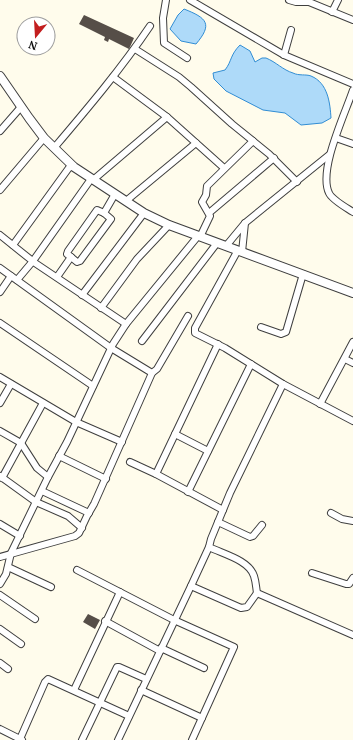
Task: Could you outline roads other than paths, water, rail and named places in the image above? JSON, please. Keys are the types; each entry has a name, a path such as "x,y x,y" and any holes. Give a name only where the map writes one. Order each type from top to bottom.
{"street":[{"path":"166,0 163,18 164,43 187,58"},
{"path":"190,0 284,55 353,84"},
{"path":"289,0 309,2 353,20"},
{"path":"332,12 338,0"},
{"path":"54,148 135,48 150,26"},
{"path":"284,55 291,30"},
{"path":"135,48 179,77 232,124 274,158 297,182"},
{"path":"0,76 44,138 71,165 144,213 169,225 353,293"},
{"path":"112,77 167,117 224,168"},
{"path":"353,90 329,156 326,176 329,193 342,205 353,212"},
{"path":"0,130 21,107"},
{"path":"17,280 33,261 92,180 167,117"},
{"path":"0,190 44,138"},
{"path":"336,138 353,144"},
{"path":"210,213 202,202 206,195 206,186 253,140"},
{"path":"126,201 196,143"},
{"path":"226,246 245,223 329,156"},
{"path":"0,584 6,574 11,553 94,386 111,348 126,324 199,236 210,217 210,213 274,158"},
{"path":"12,245 71,165"},
{"path":"104,213 115,194"},
{"path":"97,210 104,213 111,219 80,261 77,262 67,254 67,252 97,210"},
{"path":"82,295 144,213"},
{"path":"245,223 240,251 194,331 283,384 353,421"},
{"path":"101,308 138,259 169,225"},
{"path":"0,235 33,261 126,324"},
{"path":"142,341 217,243"},
{"path":"57,277 71,257"},
{"path":"0,268 111,348 152,373"},
{"path":"261,327 275,333 281,334 286,332 303,274"},
{"path":"0,292 11,276"},
{"path":"1,556 75,536 79,533 106,479 152,373 157,370 188,316"},
{"path":"0,323 94,386"},
{"path":"320,404 353,342"},
{"path":"156,474 218,344"},
{"path":"345,359 353,363"},
{"path":"188,492 251,364"},
{"path":"0,377 76,422 122,442"},
{"path":"0,403 11,384"},
{"path":"118,740 191,586 209,547 210,539 223,510 283,384"},
{"path":"43,403 1,477 36,502 68,516 82,528"},
{"path":"0,431 21,443 37,468 48,477"},
{"path":"175,434 208,451"},
{"path":"59,456 106,479"},
{"path":"130,462 156,474 223,510"},
{"path":"42,491 89,513"},
{"path":"330,513 344,520 353,521"},
{"path":"218,522 250,537 262,524"},
{"path":"0,524 20,536"},
{"path":"191,586 241,608 247,607 257,593 254,576 248,567 238,560 209,547"},
{"path":"8,567 51,588"},
{"path":"77,570 174,620 234,647 192,740"},
{"path":"312,572 346,584 349,584 353,578"},
{"path":"74,690 120,592"},
{"path":"257,593 353,635"},
{"path":"0,595 35,619"},
{"path":"105,622 160,649 204,668"},
{"path":"0,629 21,644"},
{"path":"0,663 8,669"},
{"path":"82,740 117,667 146,679"},
{"path":"0,729 21,740 47,680 74,690 129,716"},
{"path":"141,690 202,718"}],"water":[{"path":"184,9 198,15 205,22 205,31 196,44 181,41 170,29 178,15"},
{"path":"240,45 250,51 255,62 262,58 266,58 289,72 309,75 317,79 325,88 329,100 331,118 322,123 301,125 285,113 263,110 226,91 214,79 213,73 225,70 234,52"}]}
